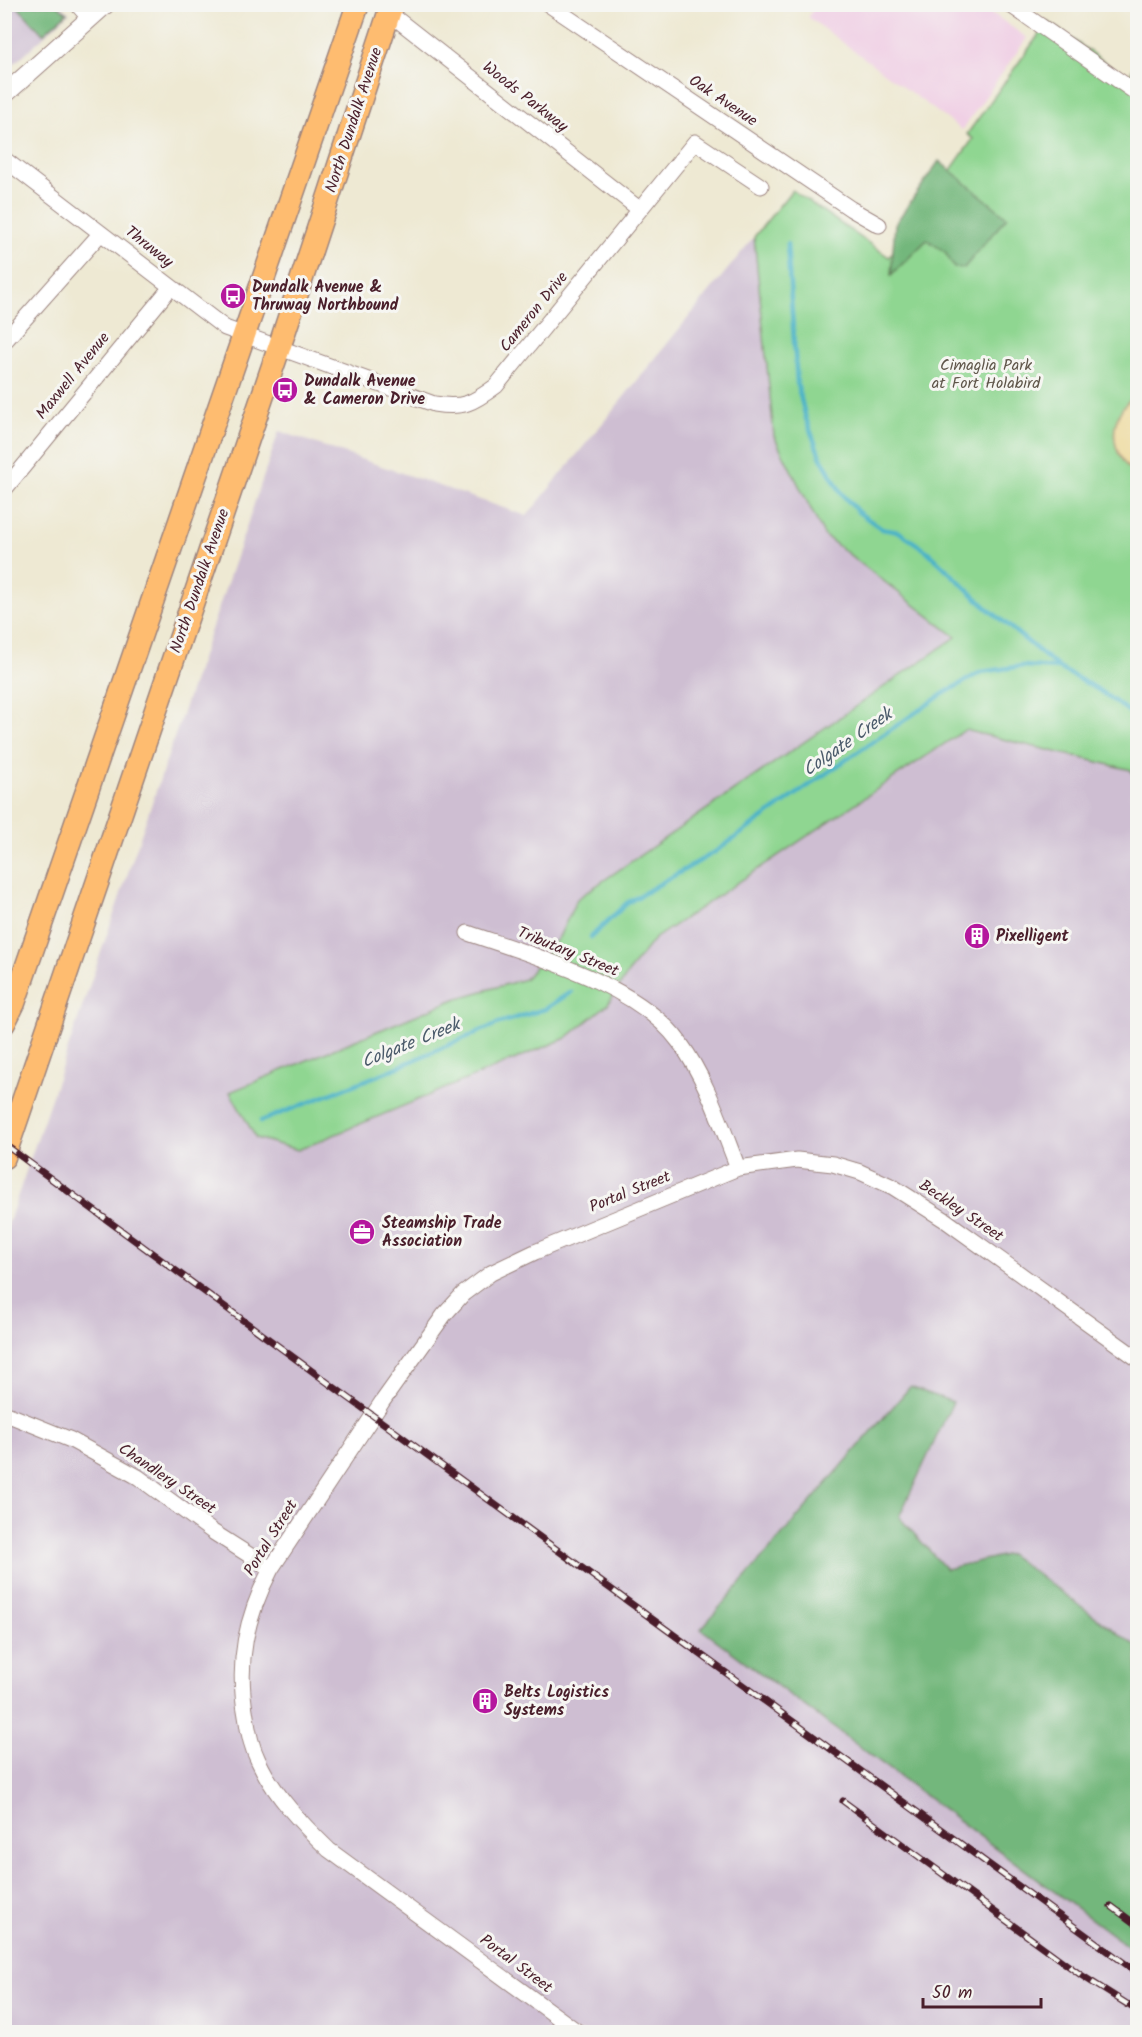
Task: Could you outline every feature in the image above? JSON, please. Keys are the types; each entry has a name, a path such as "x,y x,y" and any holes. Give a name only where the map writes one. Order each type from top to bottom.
{"main road":[{"name":"North Dundalk Avenue","path":"4,1023 14,1003 63,864 242,335 358,4"},
{"name":"North Dundalk Avenue","path":"4,1156 279,348 391,9"}],"street":[{"path":"77,4 90,19"},
{"path":"4,95 106,4"},
{"name":"Oak Avenue","path":"548,4 850,209 879,225"},
{"path":"1009,4 1137,94"},
{"name":"Woods Parkway","path":"391,9 639,209"},
{"name":"Cameron Drive","path":"279,348 434,404 465,405 496,386 695,142 761,186"},
{"name":"Thruway","path":"4,159 225,328 279,348"},
{"path":"4,342 101,233"},
{"name":"Maxwell Avenue","path":"4,490 171,287"},
{"name":"Tributary Street","path":"468,933 607,985 664,1025 679,1042 699,1073 738,1168"},
{"name":"Beckley Street","path":"738,1168 797,1160 833,1164 893,1187 945,1220 1137,1359"},
{"name":"Portal Street","path":"578,2032 329,1850 284,1802 258,1760 250,1740 241,1668 245,1637 258,1593 271,1569 382,1402 444,1315 463,1294 491,1273 535,1252 738,1168"},
{"name":"Chandlery Street","path":"4,1413 71,1440 138,1477 213,1532 271,1569"}],"shaded area":[{"path":"5,5 61,5 69,13 5,72"},
{"path":"816,5 981,5 1027,38 962,130 808,17"},
{"path":"754,237 774,436 824,535 956,637 577,899 559,937 525,979 455,999 632,967 654,939 965,730 1131,770 1138,782 1137,2032 5,2032 5,1233 279,431 527,516"}],"green space":[{"path":"16,5 58,5 67,13 43,34"},
{"name":"Cimaglia Park at Fort Holabird","path":"1048,22 1127,78 1137,63 1137,782 1131,770 965,730 654,939 608,1004 566,1038 298,1150 256,1138 230,1092 455,999 525,979 559,937 577,899 956,637 824,535 774,436 754,237 792,190 889,257 973,139 967,134"},
{"path":"939,161 1007,217 964,268 954,268 945,252 927,240 891,275 895,224"},
{"path":"910,1387 953,1402 899,1517 946,1569 1009,1554 1137,1647 1137,1953 701,1629"}],"sand":[{"path":"1137,394 1137,476 1120,457 1114,435 1120,413"}],"waterway":[{"path":"787,244 797,383 806,419 820,456 842,494 858,512 882,529 899,532 927,551 987,608 1058,667"},
{"name":"Colgate Creek","path":"591,937 627,903 715,852 943,694 981,672 1023,666 1059,668 1097,689 1138,718"},
{"name":"Colgate Creek","path":"261,1121 389,1071 499,1023 545,1009 571,992"}],"railway":[{"path":"4,1144 1138,1973"},
{"path":"843,1801 1081,1975 1138,2011"},
{"path":"1111,1906 1138,1926"}],"place":[{"name":"Dundalk Avenue & Thruway Northbound","path":"233,296"},
{"name":"Dundalk Avenue & Cameron Drive","path":"285,390"},
{"name":"Pixelligent","path":"977,936"},
{"name":"Steamship Trade Association","path":"362,1232"},
{"name":"Belts Logistics Systems","path":"485,1701"}]}
